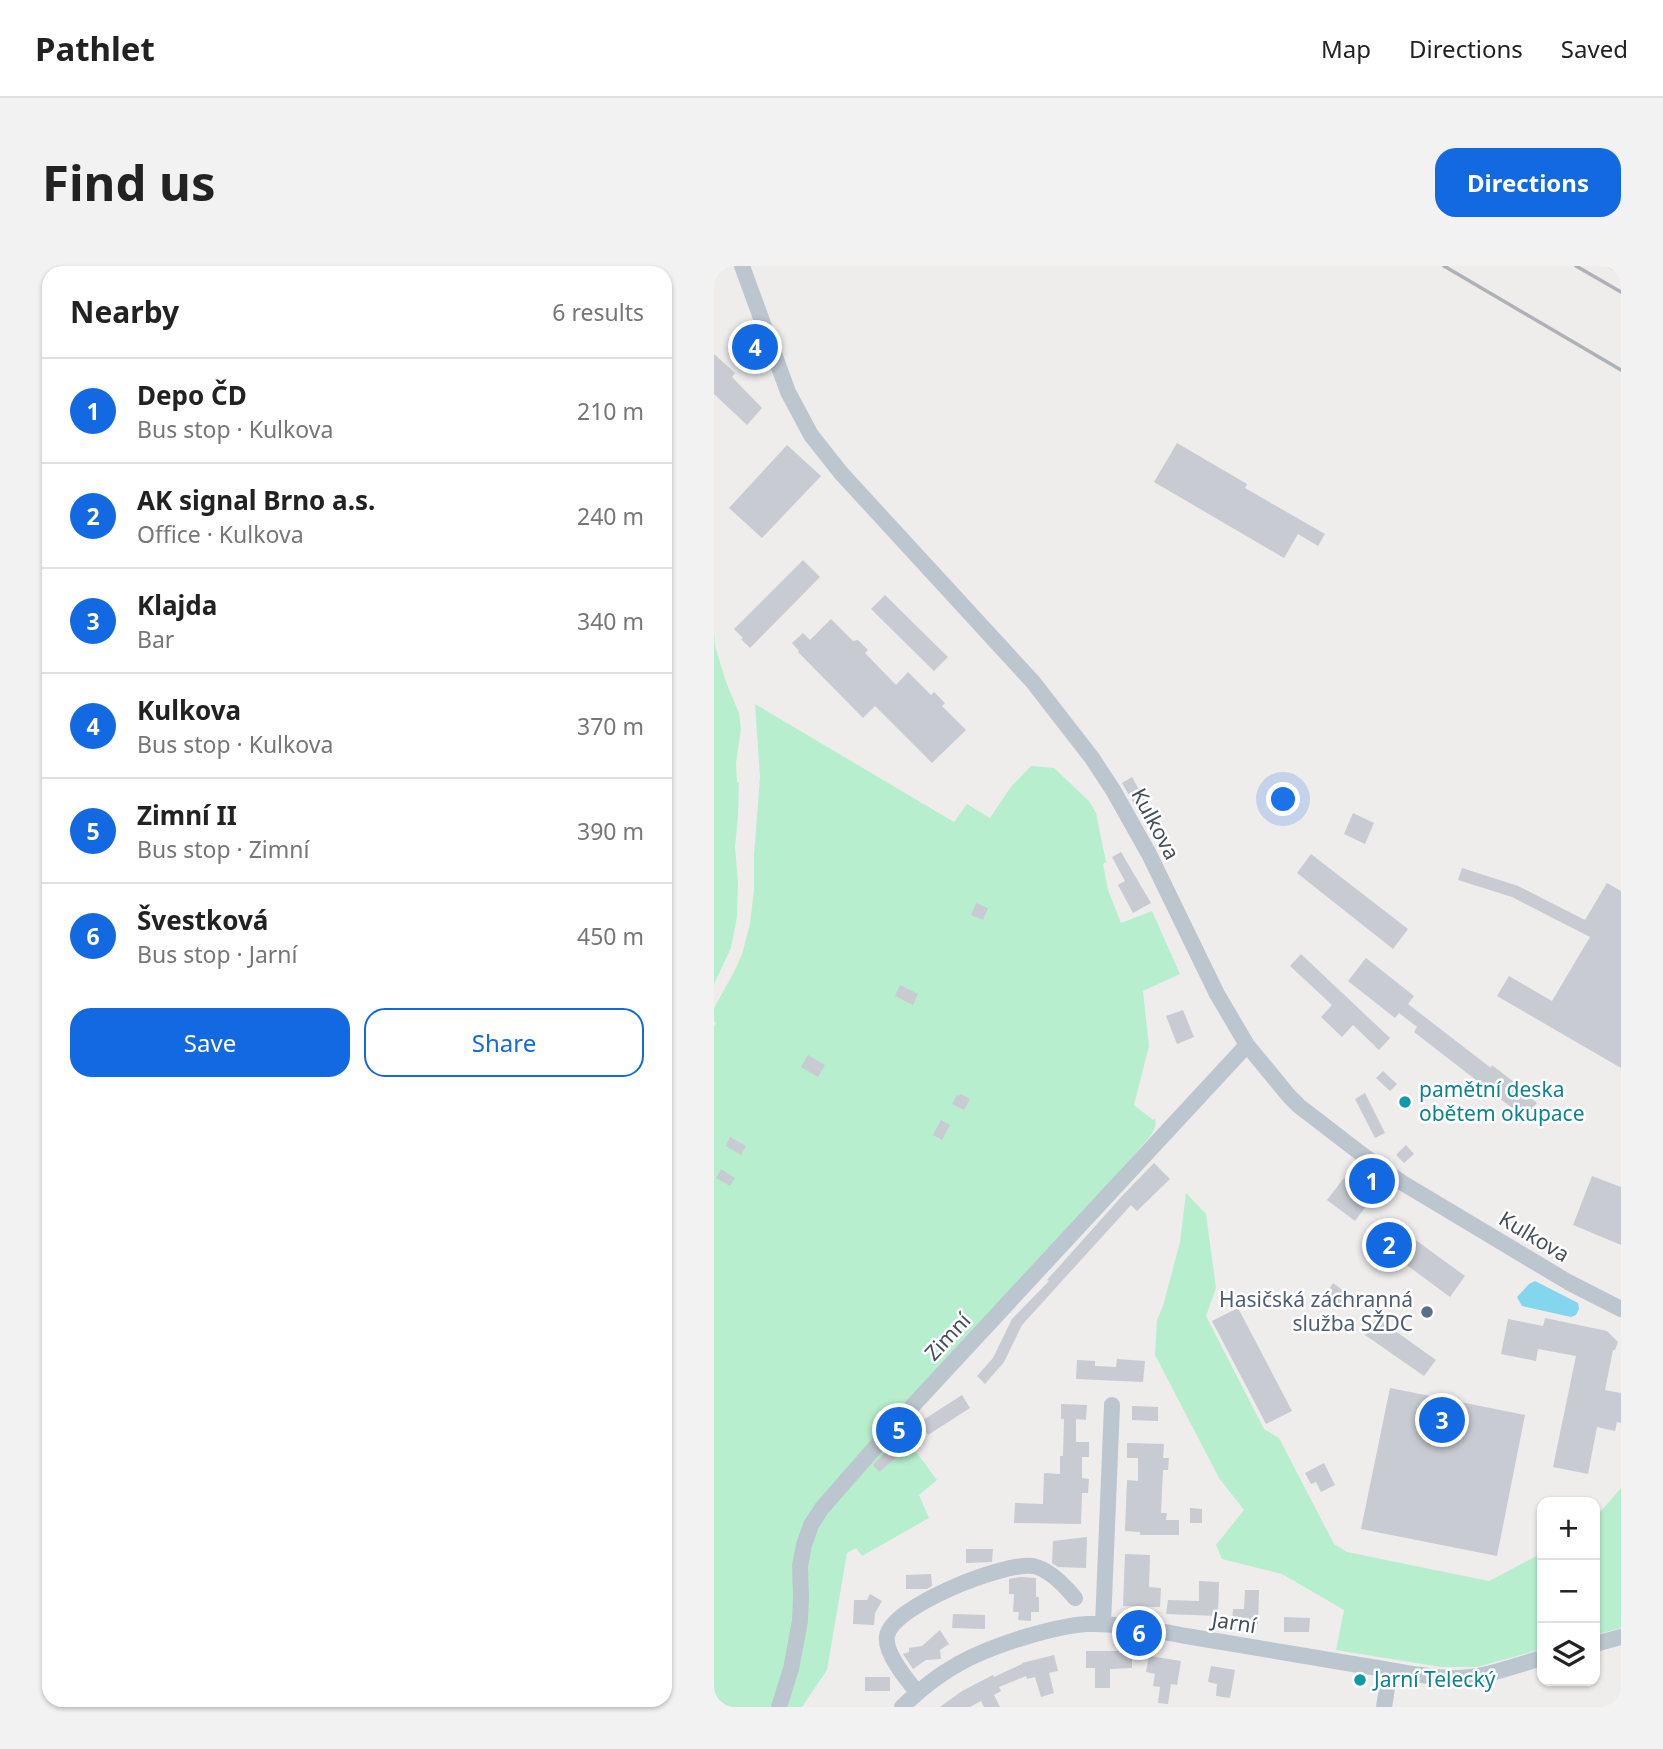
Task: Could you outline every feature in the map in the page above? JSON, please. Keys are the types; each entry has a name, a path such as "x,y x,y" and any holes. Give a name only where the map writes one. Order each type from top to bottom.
{"street":[{"name":"Kulkova","path":"742,266 788,392 811,435 841,473 1033,682 1092,758 1149,854 1217,994 1247,1045 1299,1106 1380,1168 1508,1247 1621,1309"},
{"name":"Zimní","path":"779,1707 791,1669 800,1621 800,1566 804,1545 821,1508 1247,1045"},
{"path":"1103,1624 1112,1405"},
{"path":"917,1692 892,1658 886,1641 894,1622 943,1592 1019,1566 1042,1569 1073,1596 1104,1597"},
{"path":"1070,1625 1073,1596"},
{"name":"Jarní","path":"902,1707 917,1692 972,1655 1043,1631 1070,1625 1103,1624 1139,1628 1390,1670 1454,1678 1469,1677 1537,1659"},
{"path":"1600,1643 1621,1637"},
{"path":"1384,1707 1390,1670"}],"green space":[{"path":"714,630 715,646 739,713 741,729 736,763 739,783 735,847 737,917 731,948 714,984"},
{"path":"755,704 954,822 967,804 990,818 1010,788 1031,766 1054,768 1089,801 1096,813 1106,862 1103,864 1108,890 1121,923 1152,911 1180,974 1143,991 1149,1046 1134,1105 1153,1120 1155,1118 1152,1134 810,1519 796,1620 775,1707 714,1707 714,1008 742,954 750,924 760,777"},
{"path":"1186,1193 1206,1214 1216,1288 1206,1316 1264,1429 1279,1438 1334,1544 1347,1552 1489,1581 1537,1556 1537,1650 1477,1667 1441,1667 1336,1650 1344,1610 1282,1574 1222,1559 1216,1545 1244,1510 1219,1478 1155,1355 1157,1320 1180,1242"},
{"path":"900,1430 937,1480 919,1495 929,1518 862,1556 856,1548 847,1553 827,1670 802,1707 783,1707 804,1565 822,1516"},
{"path":"1621,1488 1621,1628 1600,1634 1600,1560 1600,1512"}],"water":[{"path":"1535,1281 1578,1303 1576,1315 1571,1317 1522,1306 1517,1297"}],"building":[{"path":"714,354 735,373 732,377 762,408 747,425 714,394"},
{"path":"1177,443 1247,484 1245,488 1325,534 1318,546 1298,534 1284,558 1154,482"},
{"path":"787,445 821,476 762,538 729,508"},
{"path":"803,560 820,577 750,648 734,629"},
{"path":"885,595 948,657 934,671 871,609"},
{"path":"831,619 853,641 858,640 868,650 865,653 896,685 908,672 931,695 934,692 945,703 942,706 966,730 932,763 875,706 863,718 798,652 792,643 803,633 810,640"},
{"path":"1132,777 1155,819 1146,824 1122,783"},
{"path":"1353,813 1374,823 1365,844 1344,834"},
{"path":"1121,852 1151,903 1133,913 1118,885 1125,881 1112,857"},
{"path":"1311,854 1408,929 1393,949 1297,873"},
{"path":"1462,868 1518,886 1585,920 1607,883 1621,891 1621,1068 1497,996 1509,976 1552,1001 1590,937 1512,897 1458,880"},
{"path":"976,903 988,908 983,920 971,915"},
{"path":"1301,954 1390,1038 1379,1050 1353,1025 1342,1037 1321,1017 1332,1005 1290,966"},
{"path":"1366,958 1414,996 1408,1004 1491,1068 1492,1065 1537,1103 1525,1118 1414,1032 1417,1027 1399,1013 1395,1018 1348,981"},
{"path":"900,985 918,994 913,1005 895,996"},
{"path":"1183,1010 1194,1037 1177,1044 1166,1016"},
{"path":"808,1055 825,1065 818,1077 801,1067"},
{"path":"1383,1071 1397,1084 1390,1091 1376,1078"},
{"path":"1365,1093 1385,1133 1375,1138 1355,1099"},
{"path":"961,1094 970,1099 964,1110 952,1104 957,1095"},
{"path":"941,1120 950,1125 942,1140 933,1135"},
{"path":"730,1137 746,1146 741,1155 726,1146"},
{"path":"1406,1145 1414,1154 1404,1163 1396,1155"},
{"path":"1154,1163 1170,1179 1137,1211 1131,1205 1022,1325 1004,1362 985,1384 977,1376 993,1358 1012,1319"},
{"path":"721,1169 735,1178 730,1186 716,1178"},
{"path":"1592,1176 1621,1187 1621,1245 1573,1225"},
{"path":"1344,1178 1372,1198 1355,1221 1327,1200"},
{"path":"1388,1220 1465,1276 1450,1297 1373,1240"},
{"path":"1333,1283 1348,1294 1339,1307 1324,1297"},
{"path":"1238,1308 1292,1411 1266,1424 1212,1321"},
{"path":"1377,1318 1436,1360 1424,1376 1365,1335"},
{"path":"1545,1318 1607,1331 1618,1342 1613,1350 1605,1390 1621,1393 1621,1423 1617,1422 1615,1431 1597,1427 1588,1474 1553,1467 1576,1356 1538,1349 1536,1361 1501,1354 1508,1319 1543,1326"},
{"path":"1117,1359 1145,1361 1143,1382 1076,1379 1077,1360 1095,1361 1095,1366 1116,1367"},
{"path":"1390,1388 1525,1415 1497,1556 1361,1529"},
{"path":"962,1395 970,1408 928,1435 926,1432 911,1442 903,1433"},
{"path":"1061,1404 1087,1405 1086,1420 1076,1419 1076,1442 1089,1442 1089,1457 1082,1457 1082,1478 1089,1479 1088,1493 1082,1493 1081,1524 1014,1523 1015,1503 1043,1504 1044,1473 1060,1474 1064,1419 1061,1419"},
{"path":"1132,1406 1158,1407 1158,1421 1132,1420"},
{"path":"1127,1443 1164,1444 1163,1458 1169,1458 1168,1470 1163,1470 1161,1513 1167,1513 1166,1520 1179,1520 1179,1535 1140,1535 1140,1532 1125,1531 1127,1480 1138,1481 1138,1458 1127,1458"},
{"path":"888,1449 896,1458 879,1472 873,1465"},
{"path":"1324,1463 1335,1485 1321,1492 1316,1482 1311,1484 1305,1473"},
{"path":"1190,1508 1202,1509 1202,1523 1190,1523"},
{"path":"1087,1537 1086,1568 1058,1567 1052,1563 1053,1541"},
{"path":"966,1549 993,1549 992,1562 966,1563"},
{"path":"1125,1554 1150,1555 1149,1587 1161,1588 1160,1607 1123,1606"},
{"path":"931,1574 932,1586 927,1589 906,1589 906,1575"},
{"path":"1036,1578 1039,1612 1031,1612 1031,1621 1018,1620 1019,1612 1013,1612 1014,1594 1009,1594 1009,1579"},
{"path":"1199,1581 1219,1582 1218,1616 1166,1614 1168,1600 1199,1601"},
{"path":"1245,1590 1259,1590 1258,1624 1232,1623 1233,1609 1244,1609"},
{"path":"870,1594 882,1601 875,1613 874,1625 853,1624 854,1600 867,1600"},
{"path":"953,1614 985,1615 985,1629 952,1628"},
{"path":"1284,1617 1310,1618 1309,1632 1284,1632"},
{"path":"940,1630 949,1644 940,1650 941,1659 926,1660 913,1669 903,1654 909,1652 909,1648 922,1646"},
{"path":"1086,1651 1132,1653 1132,1668 1110,1669 1110,1688 1095,1688 1095,1668 1086,1668"},
{"path":"1054,1655 1058,1671 1049,1673 1054,1693 1041,1697 1035,1677 1027,1679 1026,1676 999,1687 1001,1691 994,1695 1000,1707 984,1707 981,1701 970,1707 940,1707 962,1691 993,1675 994,1677 1022,1663"},
{"path":"1149,1656 1181,1661 1177,1685 1171,1684 1168,1704 1158,1703 1160,1687 1153,1686 1155,1674 1146,1672"},
{"path":"1211,1666 1235,1670 1230,1698 1216,1696 1217,1684 1208,1682"},
{"path":"865,1677 890,1677 890,1691 865,1691"}],"railway":[{"path":"1444,266 1621,370"},
{"path":"1576,266 1621,292"},
{"path":"1609,266 1621,273"}],"place":[{"name":"Kulkova","path":"755,347"},
{"name":"pamětní deska obětem okupace","path":"1405,1102"},
{"name":"Depo ČD","path":"1372,1181"},
{"name":"AK signal Brno a.s.","path":"1389,1245"},
{"name":"Hasičská záchranná služba SŽDC","path":"1427,1312"},
{"name":"Klajda","path":"1442,1420"},
{"name":"Zimní II","path":"899,1430"},
{"name":"Švestková","path":"1139,1633"},
{"name":"Jarní Telecký","path":"1360,1680"}]}
